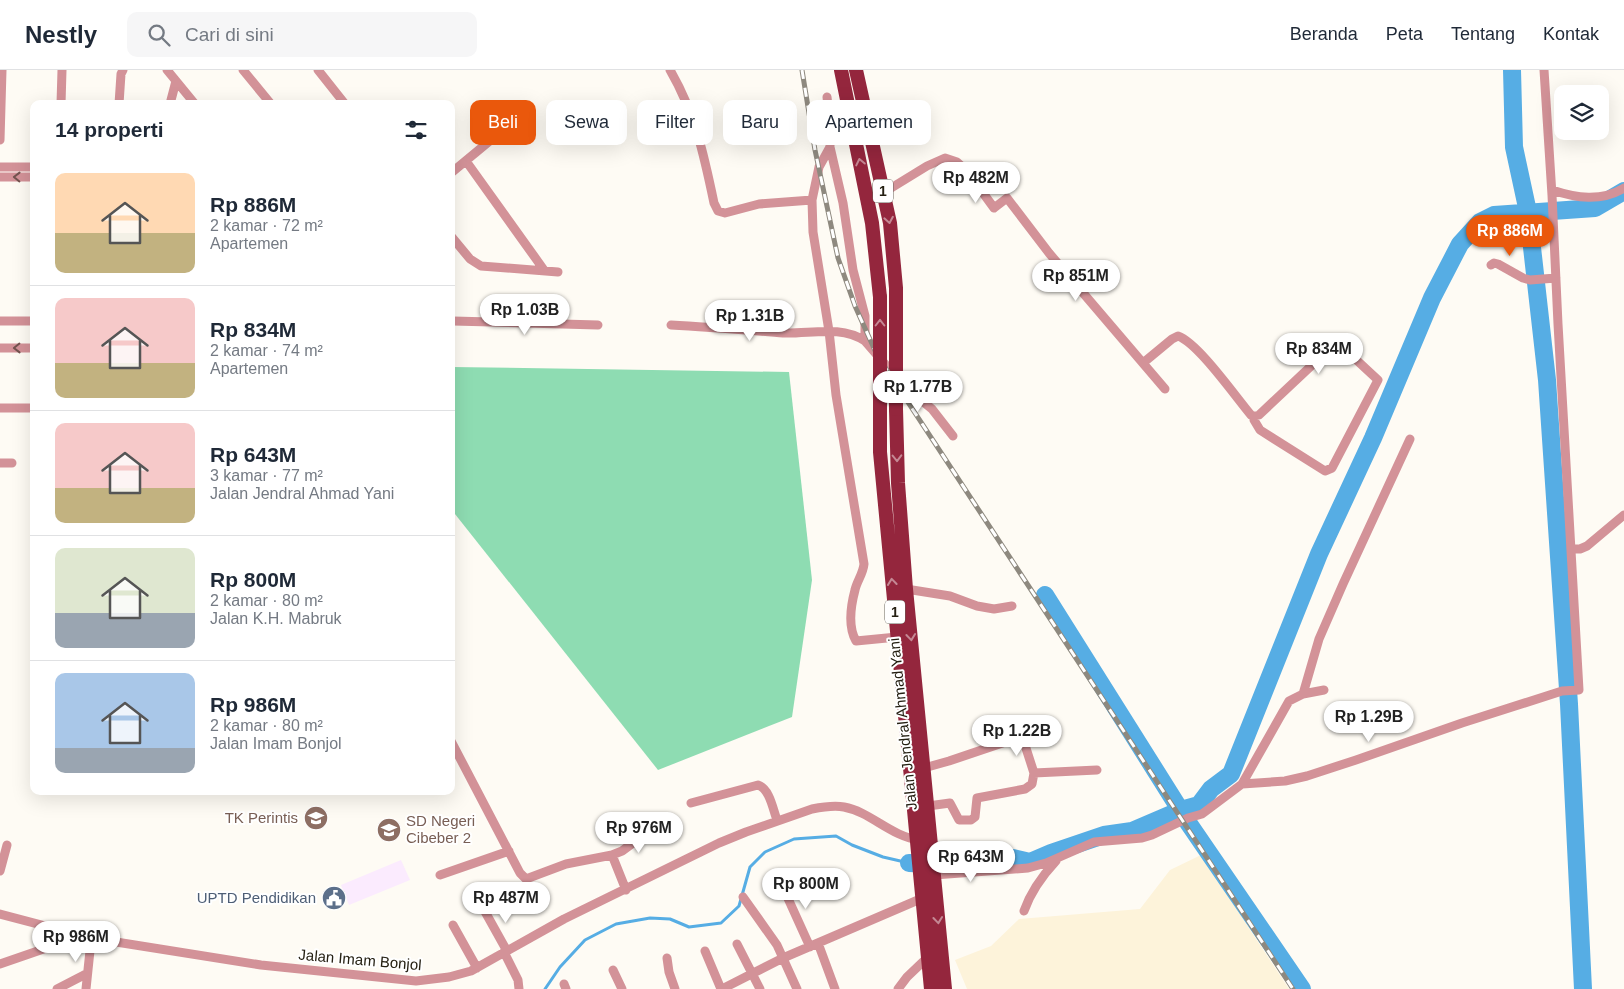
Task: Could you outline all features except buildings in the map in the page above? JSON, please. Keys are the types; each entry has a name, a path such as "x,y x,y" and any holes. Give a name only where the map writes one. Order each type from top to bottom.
{"highway":[{"name":"Jalan Jendral Ahmad Yani","path":"841,70 872,223 880,297 880,452 916,840 925,856 935,893 945,989"},
{"name":"Jalan Jendral Ahmad Yani","path":"856,70 890,223 894,258 898,484 906,589 931,841 925,856"},
{"name":"Jalan Jendral Ahmad Yani","path":"929,873 921,898 931,989"}],"street":[{"path":"0,140 2,70"},
{"path":"61,100 62,70"},
{"path":"119,100 121,74 124,70"},
{"path":"167,70 192,100"},
{"path":"243,70 268,100"},
{"path":"318,70 342,100"},
{"path":"670,70 680,86 697,127 714,202 718,211 725,213 759,204 812,200"},
{"path":"1242,784 1285,781 1307,776 1562,691 1579,690 1544,70"},
{"path":"171,100 176,80"},
{"path":"827,97 830,147 843,203 853,270 865,316 866,341"},
{"path":"455,170 485,145"},
{"path":"830,147 819,168 812,200 813,232 829,331 836,395 864,564 855,590 852,613 853,634 856,640 898,637"},
{"path":"883,193 927,166 945,158 956,162 967,171 994,208 1007,198 1049,253 1166,389"},
{"path":"466,161 544,270"},
{"path":"0,167 30,167"},
{"path":"0,177 30,177"},
{"path":"1552,193 1599,197 1618,192 1624,188"},
{"path":"455,241 470,259 481,266 558,272"},
{"path":"1491,265 1494,263 1498,264 1530,280 1556,278"},
{"path":"455,320 598,324"},
{"path":"0,321 30,321"},
{"path":"671,325 785,333 829,331 850,333 866,341 904,386 932,409 953,436"},
{"path":"1143,363 1172,339 1178,336 1185,338 1198,350 1251,414 1255,416"},
{"path":"1336,341 1378,380 1332,468 1328,471 1325,471 1260,430 1254,420 1255,416 1259,415 1336,341"},
{"path":"0,348 30,348"},
{"path":"0,408 30,408"},
{"path":"1303,694 1319,639 1342,584 1410,439"},
{"path":"0,463 12,463"},
{"path":"1572,549 1580,549 1587,546 1624,515"},
{"path":"906,589 950,596 977,606 994,609 1012,606"},
{"path":"929,873 1028,868 1058,858 1094,842 1131,840 1152,835 1188,818 1202,814 1242,784 1289,701 1303,694 1324,690"},
{"path":"924,768 1017,738 1024,742 1034,773 1033,782 1025,789 977,798 975,817 971,820 959,820 950,803 928,806"},
{"path":"455,749 520,873 526,880 566,864 612,854 630,846 652,828"},
{"path":"1034,773 1097,770"},
{"path":"691,803 758,785 768,795 777,820"},
{"name":"Jalan Imam Bonjol","path":"0,914 90,943 416,985 461,975 477,968 564,919 719,843 777,820 818,808 844,807 859,812 896,833 916,840 931,841"},
{"path":"0,871 7,845"},
{"path":"440,874 509,851"},
{"path":"612,854 626,890"},
{"path":"1024,911 1033,890 1042,876 1058,858"},
{"path":"781,883 814,945 834,989"},
{"path":"704,951 722,989 783,958 935,893"},
{"path":"743,897 776,945 797,989"},
{"path":"483,908 518,980 518,989"},
{"path":"453,924 477,968"},
{"path":"0,964 58,944 90,943 86,989"},
{"path":"737,944 760,989"},
{"path":"898,989 915,968 928,957"},
{"path":"666,958 675,989"},
{"path":"613,970 622,989"},
{"path":"57,989 86,974"}],"shaded area":[{"path":"1201,855 1289,989 967,989 955,960 991,946 1019,919 1140,909 1170,870"},
{"path":"401,860 410,880 349,905 341,885"}],"green space":[{"path":"455,367 789,372 812,580 792,717 658,770 455,514"}],"waterway":[{"path":"1512,70 1514,147 1528,212 1547,380 1569,704 1583,989"},
{"path":"909,863 986,864 1013,858 1030,862 1104,835 1132,831 1181,810 1199,805 1211,789 1231,774 1319,554 1373,438 1432,298 1460,244 1480,222 1494,215 1595,208 1624,191"},
{"path":"1045,595 1184,816"},
{"path":"1187,821 1302,989"},
{"path":"545,989 560,967 585,940 616,924 650,918 670,919 689,927 721,923 739,906 750,867 765,852 794,839 836,836 852,845 883,857 909,863"}],"railway":[{"path":"802,70 815,150 838,258 855,306 877,355 1293,989"}],"place":[{"name":"TK Perintis","path":"316,818"},
{"name":"SD Negeri Cibeber 2","path":"389,830"},
{"name":"UPTD Pendidikan","path":"334,898"}]}
